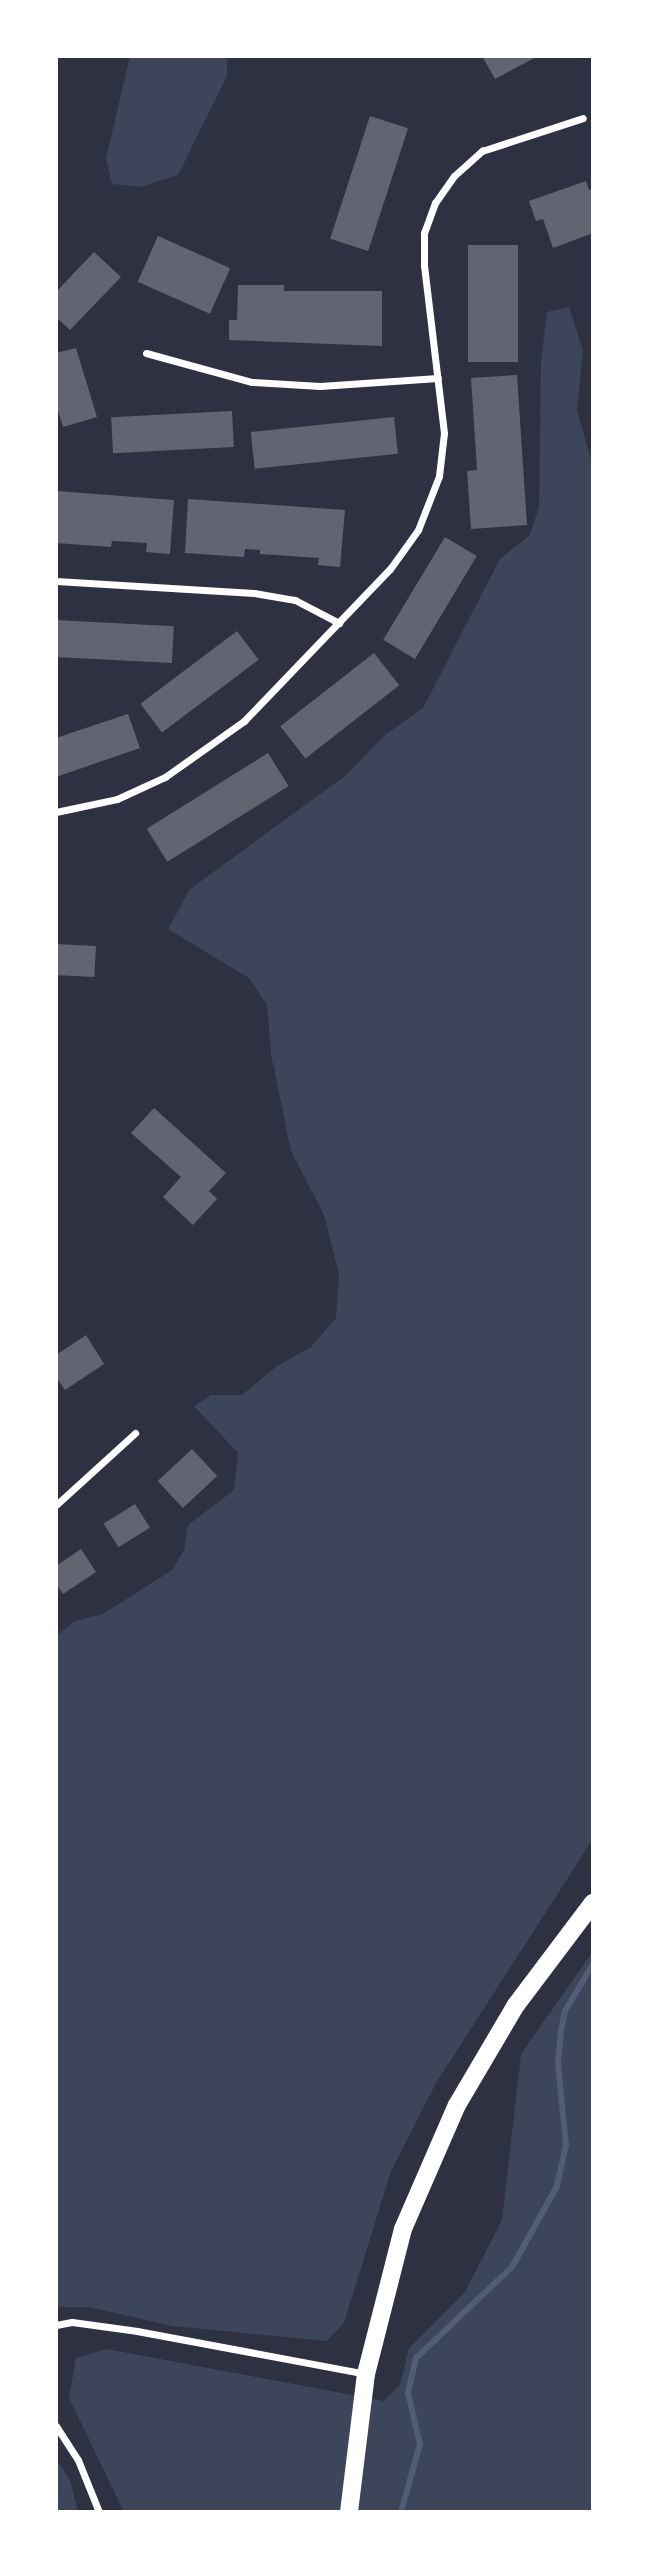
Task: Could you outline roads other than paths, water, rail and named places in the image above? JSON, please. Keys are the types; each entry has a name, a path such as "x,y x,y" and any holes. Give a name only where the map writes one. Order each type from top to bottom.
{"main road":[{"path":"349,2512 366,2374 403,2229 457,2105 516,2005 593,1903"}],"street":[{"path":"56,811 117,799 165,777 244,721 390,569 418,530 439,476 444,433 424,265 424,233 435,203 454,176 482,151 583,118"},
{"path":"146,353 252,382 320,386 438,377"},
{"path":"56,581 254,593 295,600 339,623"},
{"path":"56,1505 135,1433"},
{"path":"56,2325 72,2322 137,2331 366,2374"},
{"path":"56,2426 78,2460 99,2512"}],"waterway":[{"path":"401,2512 420,2444 408,2393 416,2358 512,2267 557,2186 566,2145 558,2064 561,2031 565,2011 593,1964"}]}
